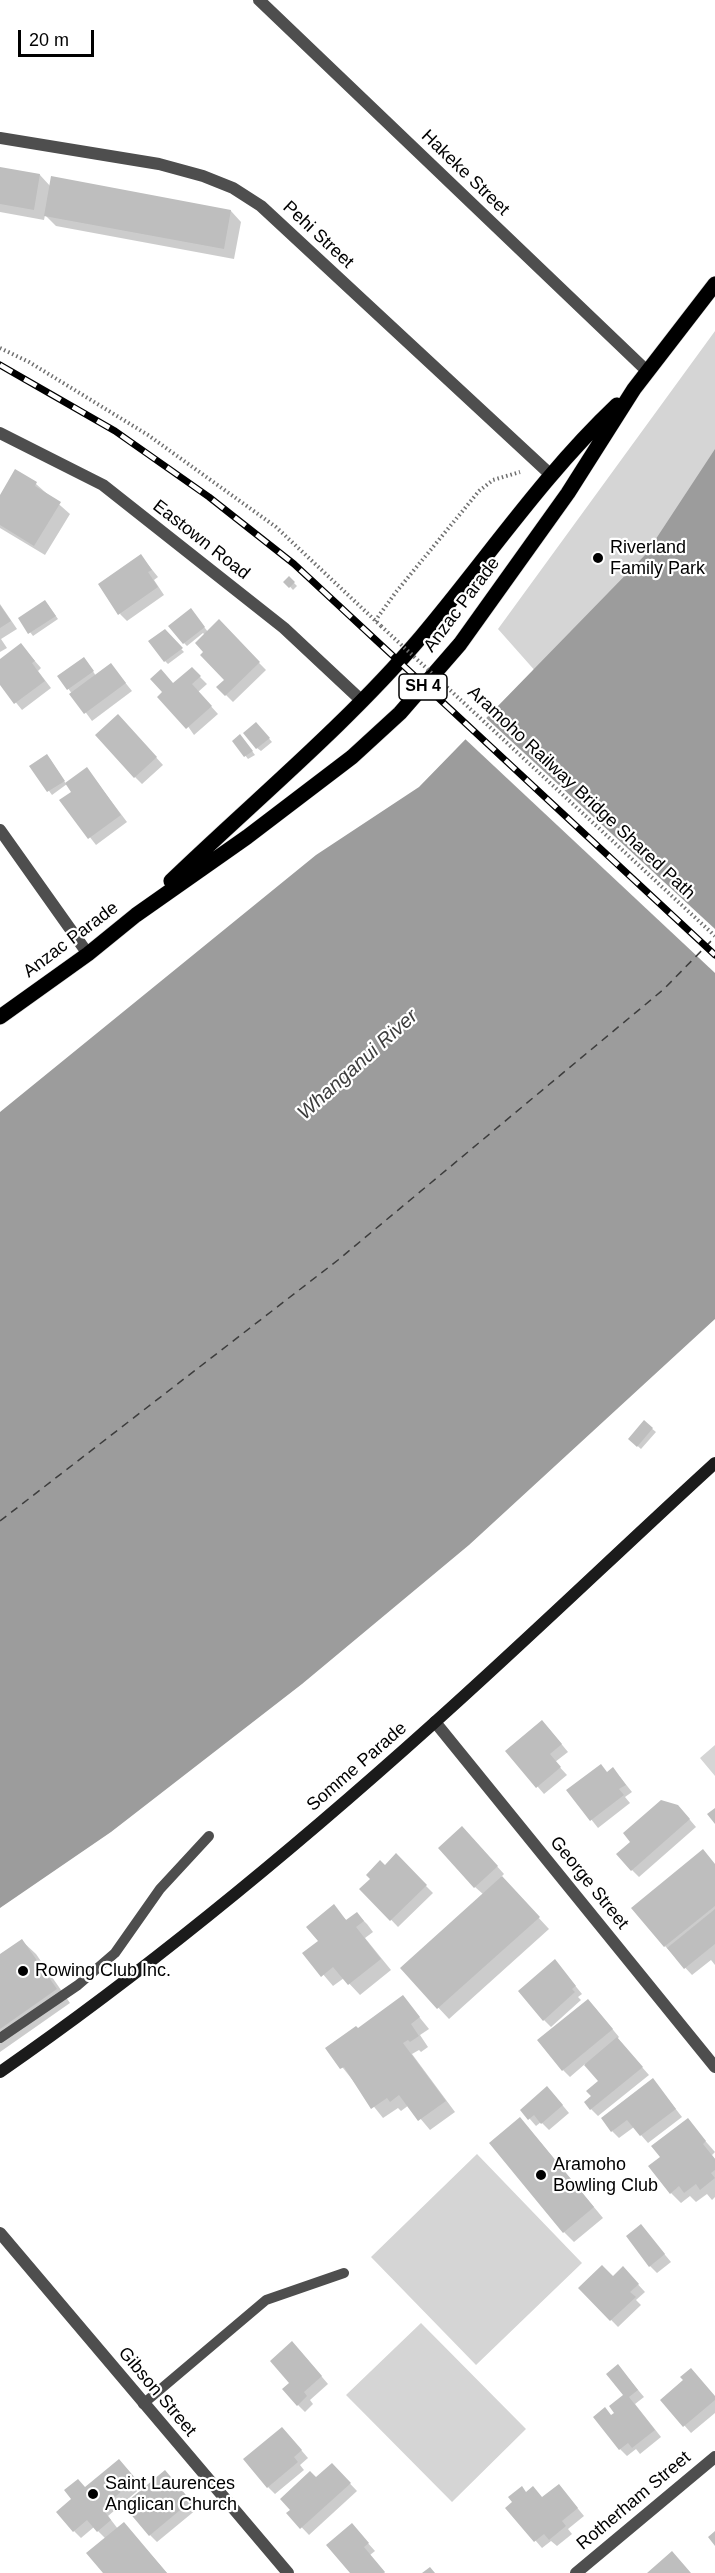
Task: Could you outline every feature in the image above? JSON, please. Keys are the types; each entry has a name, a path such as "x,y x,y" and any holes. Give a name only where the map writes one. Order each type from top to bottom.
{"main road":[{"name":"Anzac Parade","path":"0,1017 88,954 136,915 247,837 352,757 400,713 460,644 568,492 634,389 715,284"},
{"name":"Anzac Parade","path":"136,915 362,701 420,638 551,475 598,423 634,389"},
{"name":"Somme Parade","path":"0,2072 107,1995 225,1902 435,1722 715,1464"}],"street":[{"name":"Hakeke Street","path":"259,0 647,371"},
{"name":"Pehi Street","path":"0,138 159,164 203,176 233,188 261,206 551,475"},
{"name":"Eastown Road","path":"0,433 104,485 284,628 362,701"},
{"path":"0,830 88,954"},
{"name":"George Street","path":"435,1722 715,2067"},
{"name":"Gibson Street","path":"0,2233 288,2573"},
{"name":"Rotherham Street","path":"576,2573 715,2457"}],"lane":[{"path":"0,2038 78,1984 115,1953 160,1889 209,1836"},
{"path":"143,2404 266,2300 344,2273"}],"path":[{"name":"Aramoho Railway Bridge Shared Path","path":"0,348 28,362 148,435 276,527 715,936"},
{"path":"375,621 479,491 493,480 521,471 551,475"}],"shaded area":[{"name":"Riverland Family Park","path":"715,331 715,487 537,673 498,629"},
{"path":"715,1745 715,1776 700,1758"},
{"path":"477,2154 582,2263 476,2365 371,2257"},
{"path":"421,2323 526,2429 452,2502 346,2395"}],"water":[{"name":"Whanganui River","path":"715,449 715,1319 469,1545 302,1684 111,1832 0,1908 0,1112 316,855 419,787 646,554"}],"pier":[{"path":"484,716 715,929 715,973 463,737"}],"building":[{"path":"0,167 40,174 34,210 0,204"},
{"path":"51,176 231,210 224,249 44,216"},
{"path":"15,469 37,482 35,486 61,502 34,546 0,525 0,495"},
{"path":"141,554 152,570 148,572 158,587 118,615 98,584"},
{"path":"289,576 295,582 289,588 283,582"},
{"path":"45,600 56,616 28,634 18,618"},
{"path":"0,605 11,621 0,628"},
{"path":"191,608 205,627 183,644 168,626"},
{"path":"219,619 260,662 225,696 216,687 224,680 200,655 203,652 195,643"},
{"path":"165,629 183,648 164,662 148,641"},
{"path":"21,643 35,661 32,663 45,681 14,704 0,685 0,659"},
{"path":"84,657 94,671 67,690 57,676"},
{"path":"111,663 126,683 84,714 69,694"},
{"path":"192,667 201,676 192,684 212,706 186,729 157,697 162,692 150,679 161,669 173,683"},
{"path":"118,714 157,757 134,778 95,735"},
{"path":"256,722 270,738 256,749 243,733"},
{"path":"240,734 253,751 244,757 232,741"},
{"path":"47,754 65,781 47,792 29,766"},
{"path":"87,767 121,815 88,839 59,800 71,792 65,783"},
{"path":"644,1420 653,1428 637,1447 628,1439"},
{"path":"542,1720 562,1744 550,1754 561,1767 536,1788 505,1751"},
{"path":"601,1764 607,1772 613,1767 626,1785 619,1789 624,1795 590,1821 566,1790"},
{"path":"661,1800 678,1805 690,1819 631,1871 616,1854 630,1842 623,1833"},
{"path":"715,1808 715,1824 707,1814"},
{"path":"462,1826 498,1866 474,1888 438,1848"},
{"path":"703,1849 715,1864 715,1906 664,1947 631,1908"},
{"path":"396,1853 427,1885 390,1921 359,1889 370,1879 366,1875 380,1860 385,1865"},
{"path":"502,1876 540,1917 437,2009 400,1968"},
{"path":"334,1904 346,1920 357,1912 364,1921 356,1927 381,1959 348,1985 333,1967 321,1977 302,1953 318,1941 306,1927"},
{"path":"715,1909 715,1944 684,1969 667,1948"},
{"name":"Rowing Club Inc.","path":"22,1939 57,1989 0,2029 0,1954"},
{"path":"555,1959 576,1986 572,1989 575,1992 543,2021 518,1991"},
{"path":"403,1995 420,2017 411,2024 419,2036 410,2042 408,2040 403,2043 446,2101 418,2121 399,2095 390,2102 387,2098 371,2109 344,2067 340,2069 325,2048 356,2026 358,2028"},
{"path":"588,1999 613,2029 562,2071 537,2040"},
{"path":"617,2037 643,2067 590,2110 584,2102 591,2096 586,2091 598,2081 584,2065"},
{"path":"653,2078 676,2109 640,2136 627,2120 611,2132 601,2118"},
{"path":"547,2086 563,2105 541,2124 534,2115 528,2120 520,2110"},
{"name":"Aramoho Bowling Club","path":"520,2117 594,2207 563,2233 489,2143"},
{"path":"688,2118 706,2141 703,2144 715,2159 715,2170 711,2173 715,2178 700,2190 696,2184 684,2193 679,2186 670,2194 648,2166 660,2157 651,2146"},
{"path":"641,2224 665,2254 649,2267 626,2236"},
{"path":"602,2265 613,2276 623,2266 639,2284 630,2292 636,2297 610,2321 578,2288"},
{"path":"292,2341 322,2376 304,2392 307,2396 297,2406 282,2389 289,2383 270,2361"},
{"path":"618,2364 638,2390 629,2397 655,2430 632,2448 628,2443 619,2450 593,2417 605,2407 611,2415 614,2413 609,2406 623,2395 606,2374"},
{"path":"691,2368 715,2396 715,2400 683,2427 660,2400 683,2380 680,2377"},
{"path":"282,2427 302,2450 294,2457 298,2462 267,2488 243,2459"},
{"name":"Saint Laurences Anglican Church","path":"119,2459 136,2479 102,2508 111,2520 97,2532 87,2520 73,2532 56,2512 71,2499 64,2490 78,2479 85,2487"},
{"path":"332,2463 351,2483 300,2529 286,2513 290,2510 280,2499 310,2471 316,2477"},
{"path":"165,2470 191,2501 149,2536 123,2505"},
{"path":"559,2484 578,2508 562,2521 566,2526 549,2540 544,2534 534,2542 505,2508 512,2502 508,2497 522,2486 526,2492 533,2486 542,2497"},
{"path":"124,2522 167,2573 103,2573 86,2553"},
{"path":"352,2523 369,2543 364,2547 385,2572 350,2573 326,2545"},
{"path":"715,2531 715,2546 708,2537"},
{"path":"672,2551 691,2573 647,2573"},
{"path":"430,2567 435,2573 422,2573"}],"ferry route":[{"path":"0,1521 338,1260 664,989 715,937"}],"railway":[{"path":"0,365 115,431 209,497 294,564 715,955"}],"place":[{"name":"Riverland Family Park","path":"598,558"},
{"name":"Rowing Club Inc.","path":"23,1971"},
{"name":"Aramoho Bowling Club","path":"541,2175"},
{"name":"Saint Laurences Anglican Church","path":"93,2494"}]}
